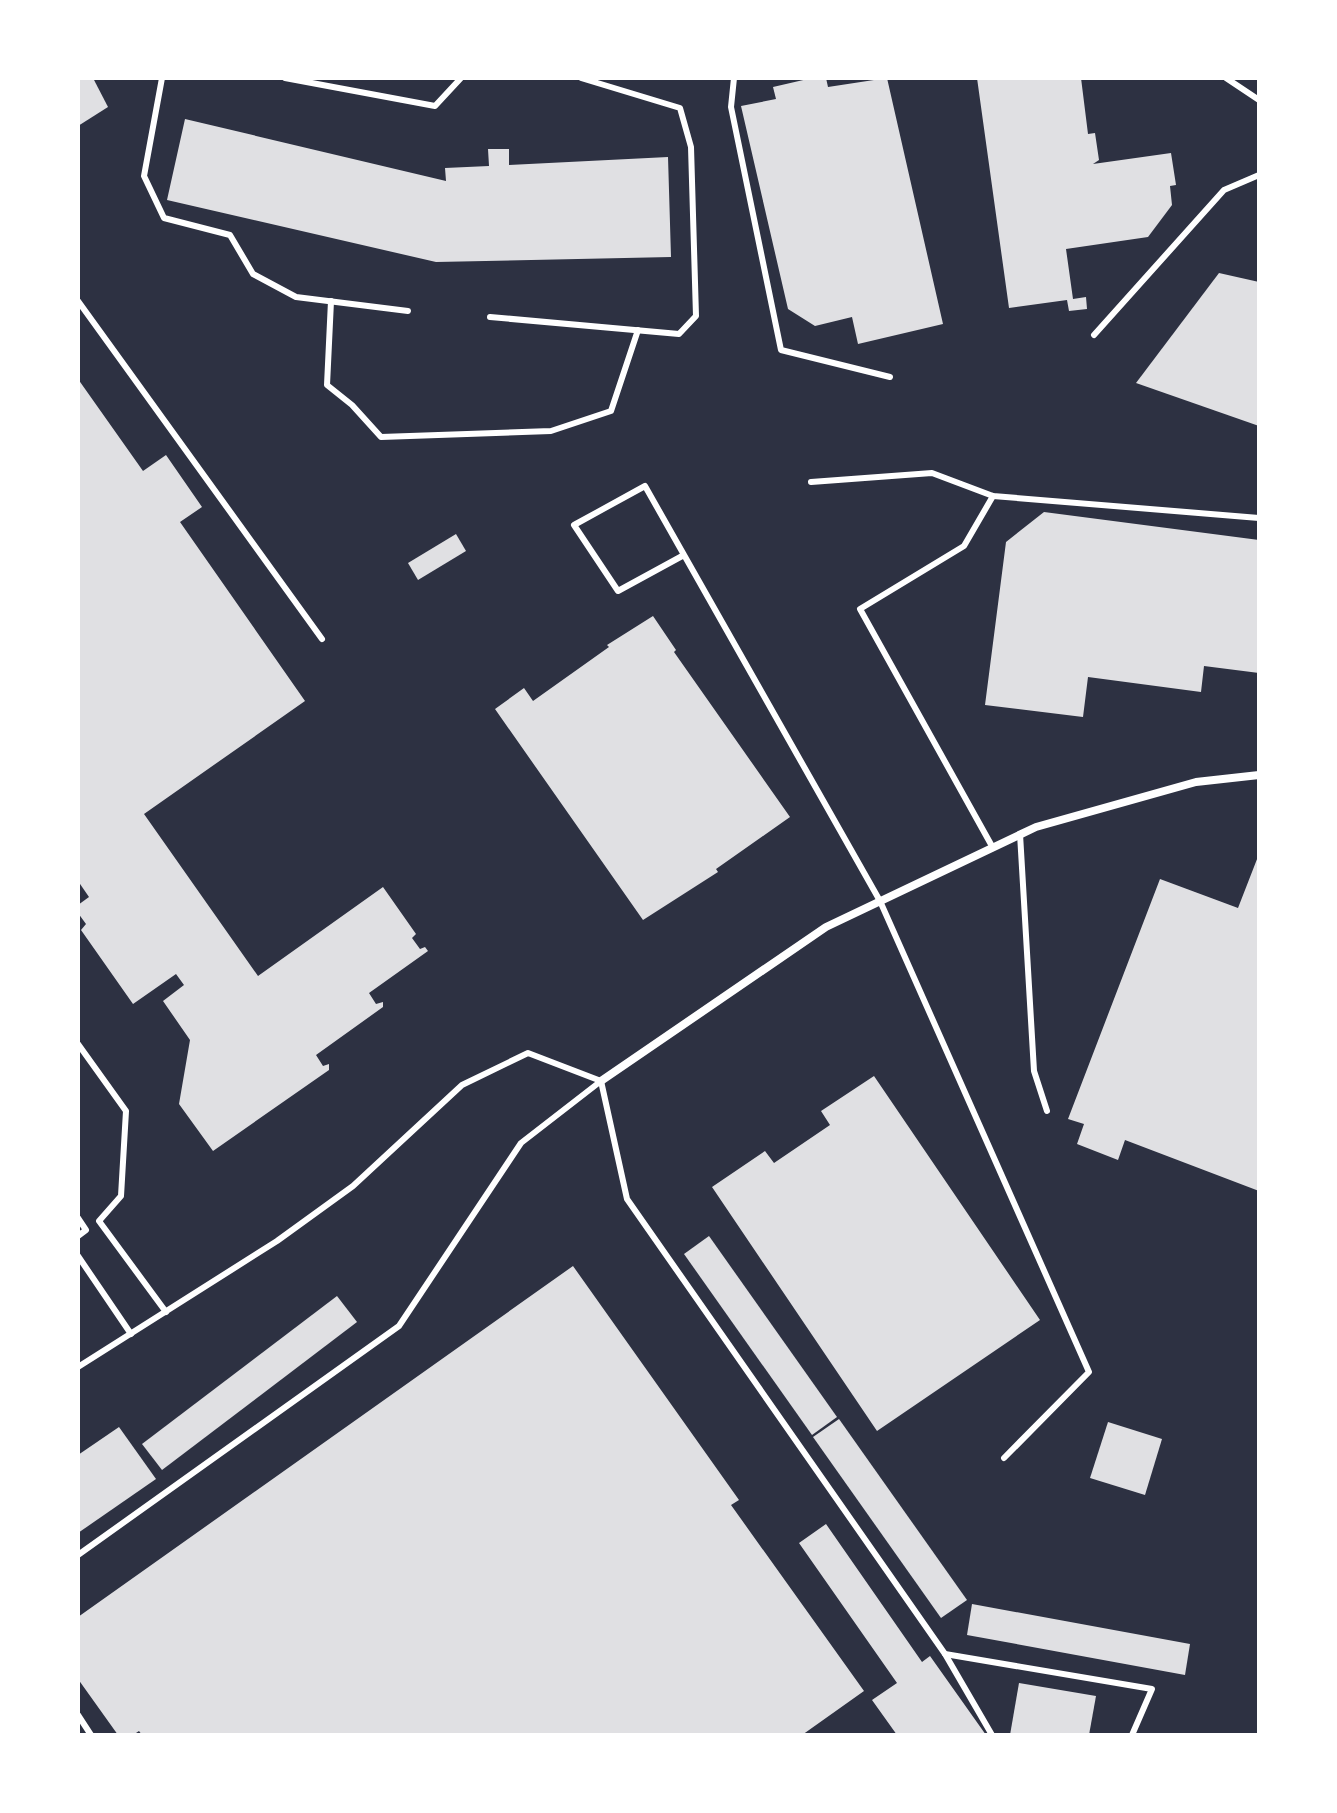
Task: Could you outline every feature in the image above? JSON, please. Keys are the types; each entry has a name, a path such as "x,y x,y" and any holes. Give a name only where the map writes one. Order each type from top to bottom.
{"street":[{"path":"601,1081 826,927 1020,834 1196,782 1259,775"}],"lane":[{"path":"162,78 144,176 164,218 230,235 253,274 296,297 408,311"},
{"path":"285,78 435,106 461,78"},
{"path":"490,317 679,334 696,316 691,147 680,108 581,78"},
{"path":"734,78 731,107 781,350 890,377"},
{"path":"1226,78 1259,100"},
{"path":"1094,335 1224,190 1259,175"},
{"path":"78,301 322,639"},
{"path":"331,301 327,385 352,405 381,437 551,431 611,411 638,330"},
{"path":"811,482 932,473 993,496 1259,518"},
{"path":"684,555 618,591 574,525 645,486 880,901 1089,1372 1004,1458"},
{"path":"993,496 964,546 860,609 993,848"},
{"path":"1020,834 1034,1071 1047,1111"},
{"path":"78,1044 126,1111 121,1196 99,1221 78,1236"},
{"path":"78,1367 277,1241 353,1186 462,1085 528,1053 601,1081"},
{"path":"78,1555 399,1326 521,1143 601,1081"},
{"path":"601,1081 627,1199 945,1654 992,1735"},
{"path":"78,1218 86,1230"},
{"path":"99,1221 166,1312"},
{"path":"78,1256 131,1334"},
{"path":"945,1654 1152,1689 1132,1735"},
{"path":"78,1715 91,1735"}],"building":[{"path":"78,78 93,78 108,107 78,126"},
{"path":"826,78 828,87 887,78 943,324 858,344 852,317 815,326 788,309 741,106 776,99 773,87"},
{"path":"977,78 1081,78 1088,134 1095,133 1099,160 1093,164 1171,153 1176,185 1170,186 1172,205 1148,237 1066,249 1073,299 1086,297 1087,309 1069,311 1067,300 1009,308"},
{"path":"185,119 446,181 445,168 489,166 488,149 509,149 509,165 668,157 671,257 436,262 167,200"},
{"path":"1219,273 1259,282 1259,426 1136,383"},
{"path":"78,379 143,471 166,455 202,507 180,522 305,701 144,814 258,976 383,887 416,934 412,938 420,949 425,947 428,951 369,993 376,1004 383,1002 383,1007 316,1055 323,1066 329,1064 329,1070 213,1151 179,1104 190,1040 163,1001 184,985 176,974 133,1004 81,930 86,924 78,913 78,905 89,897 78,881"},
{"path":"1044,512 1259,540 1259,673 1204,666 1201,692 1088,677 1083,717 985,705 1006,542"},
{"path":"456,534 466,551 418,580 408,563"},
{"path":"653,616 676,650 674,652 790,817 716,869 718,872 643,920 495,709 524,688 533,701 609,647 607,645"},
{"path":"1259,854 1259,1191 1125,1140 1118,1160 1077,1144 1084,1124 1068,1119 1160,879 1238,908"},
{"path":"874,1076 1040,1320 877,1431 712,1187 765,1151 774,1163 830,1125 821,1111"},
{"path":"709,1236 837,1417 812,1435 684,1254"},
{"path":"573,1266 739,1500 731,1505 864,1691 802,1735 142,1735 139,1731 133,1735 118,1735 78,1679 78,1617"},
{"path":"337,1296 357,1322 162,1470 142,1444"},
{"path":"839,1419 967,1600 941,1618 813,1437"},
{"path":"1108,1422 1162,1439 1145,1495 1090,1478"},
{"path":"119,1427 156,1479 78,1533 78,1455"},
{"path":"826,1524 922,1662 930,1656 986,1735 897,1735 872,1700 897,1683 799,1543"},
{"path":"972,1604 1190,1644 1185,1675 967,1635"},
{"path":"1019,1683 1096,1696 1089,1735 1010,1735"}]}
